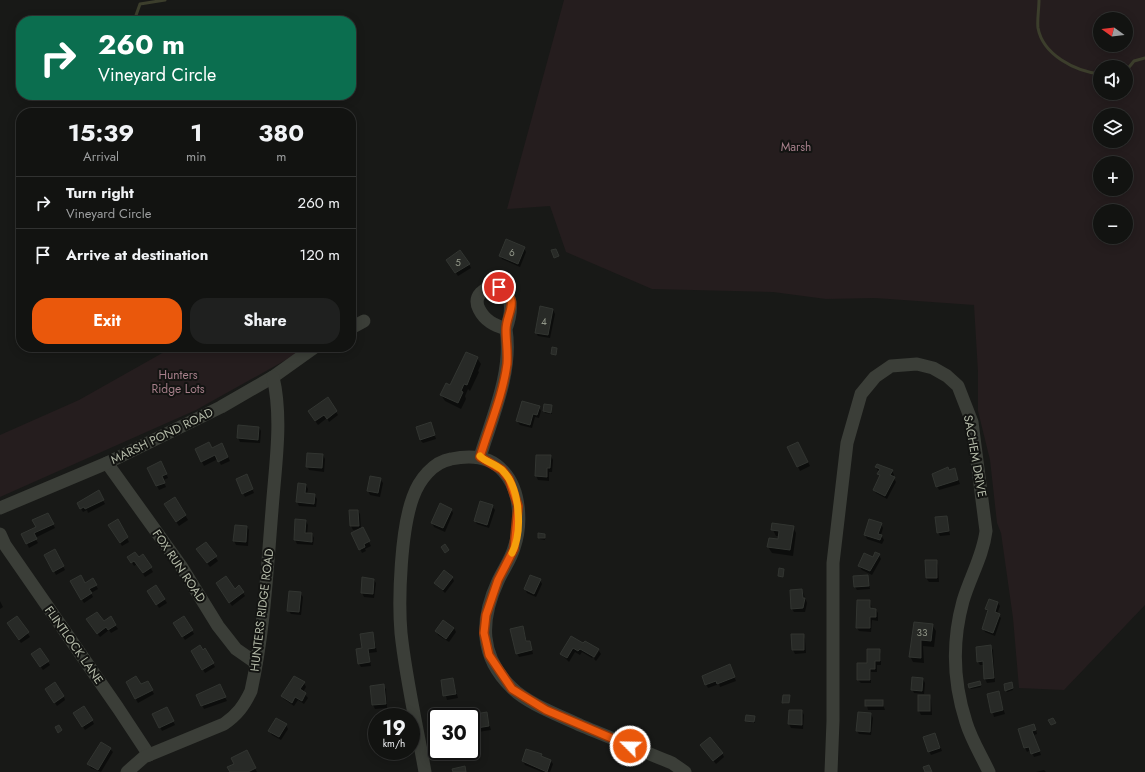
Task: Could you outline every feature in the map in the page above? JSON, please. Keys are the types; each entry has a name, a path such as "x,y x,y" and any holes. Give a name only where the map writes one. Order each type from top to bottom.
{"street":[{"path":"356,325 364,321"},
{"path":"480,457 507,364 508,341 506,329"},
{"name":"MARSH POND ROAD","path":"0,508 107,463 221,407 273,376 308,352"},
{"name":"SACHEM DRIVE","path":"831,772 833,721 833,563 847,443 861,394 875,377 891,366 904,364 917,364 933,368 958,386 972,422 986,531 984,547 964,600 958,628 955,663 958,688 966,722 989,772"},
{"name":"HUNTERS RIDGE ROAD","path":"127,772 136,763 149,755 181,741 212,730 234,716 244,706 251,691 266,591 278,421 276,387 273,376"},
{"path":"425,772 408,681 401,632 401,582 408,515 413,497 425,475 447,460 464,456 480,457 502,470 509,479 518,506 514,549 492,595 484,633 489,655 502,675 512,689 546,710 672,763 685,772"},
{"name":"FOX RUN ROAD","path":"107,463 181,566 218,626 236,649 256,663"},
{"name":"FLINTLOCK LANE","path":"0,534 5,545 149,755"}],"green space":[{"name":"Marsh","path":"564,0 1145,0 1145,605 1064,690 1019,688 1013,618 1001,533 997,523 990,460 978,411 978,372 974,305 875,298 826,299 773,292 652,289 566,252 550,206 507,209"},
{"name":"Hunters Ridge Lots","path":"164,352 300,352 196,410 0,497 0,435 79,400"}],"building":[{"path":"506,239 525,247 518,264 499,256"},
{"path":"556,249 559,256 554,258 551,250"},
{"path":"460,250 470,264 455,273 446,260"},
{"path":"540,306 553,309 548,335 535,333"},
{"path":"552,347 557,348 556,355 551,354"},
{"path":"466,352 478,357 467,385 464,384 461,391 463,392 458,403 440,395 446,383 450,385"},
{"path":"328,397 337,411 327,419 324,415 315,421 308,411"},
{"path":"522,401 540,406 537,415 533,414 530,425 516,421"},
{"path":"544,404 552,405 551,413 543,411"},
{"path":"431,422 435,435 420,440 416,427"},
{"path":"238,425 259,427 258,440 237,438"},
{"path":"209,442 212,448 222,443 228,457 218,462 215,455 201,462 195,449"},
{"path":"798,442 808,462 797,467 787,447"},
{"path":"307,453 323,454 322,468 306,467"},
{"path":"536,455 551,455 550,468 547,468 547,477 535,476"},
{"path":"161,461 167,474 162,476 165,483 156,486 147,468"},
{"path":"877,464 893,470 890,475 895,477 885,496 873,490 880,475 877,474 880,469 875,467"},
{"path":"948,467 949,470 955,468 958,480 936,487 932,474"},
{"path":"247,474 253,489 242,494 236,479"},
{"path":"370,476 381,478 378,493 367,491"},
{"path":"298,483 306,484 305,493 315,494 314,504 296,502"},
{"path":"99,490 104,500 85,509 84,507 80,509 77,503"},
{"path":"175,497 186,515 176,522 164,504"},
{"path":"480,501 493,505 487,525 474,521"},
{"path":"440,503 452,509 443,528 431,523"},
{"path":"349,510 358,510 359,526 350,526"},
{"path":"48,513 54,524 34,533 37,539 26,544 21,534 36,527 32,520"},
{"path":"947,516 949,531 937,533 935,517"},
{"path":"118,519 128,537 120,543 108,525"},
{"path":"295,519 306,520 305,533 312,533 312,542 294,540"},
{"path":"869,519 882,523 878,534 882,535 880,540 864,535"},
{"path":"772,523 794,526 790,550 767,547 769,538 778,539 779,531 771,530"},
{"path":"235,525 247,526 246,542 233,541"},
{"path":"363,527 370,541 364,544 365,547 359,550 351,533"},
{"path":"538,533 545,534 545,538 538,538"},
{"path":"206,542 217,556 207,563 196,549"},
{"path":"445,544 449,550 445,553 441,547"},
{"path":"55,549 64,566 53,572 44,555"},
{"path":"135,552 139,557 143,554 152,567 143,573 134,561 131,563 127,557"},
{"path":"875,552 880,554 870,571 858,566 864,553 873,557"},
{"path":"925,560 937,560 937,578 926,578"},
{"path":"779,568 784,569 783,577 778,576"},
{"path":"444,570 453,577 443,590 434,583"},
{"path":"81,575 85,583 93,578 97,585 89,589 92,593 81,600 70,581"},
{"path":"530,575 541,579 534,594 524,589"},
{"path":"868,575 869,586 854,587 853,576"},
{"path":"226,576 235,589 239,585 244,592 229,603 216,583"},
{"path":"362,577 374,579 373,594 361,593"},
{"path":"156,585 165,599 156,605 147,591"},
{"path":"802,589 803,598 805,598 803,608 791,609 790,590"},
{"path":"289,591 301,592 299,612 287,611"},
{"path":"989,599 998,602 995,612 1000,614 993,633 982,629 988,610 985,609"},
{"path":"857,600 870,600 870,608 876,609 876,617 870,617 870,628 856,628"},
{"path":"97,612 104,621 111,616 116,625 108,630 106,627 97,634 86,619"},
{"path":"17,616 29,632 19,640 7,623"},
{"path":"184,616 193,630 182,637 173,623"},
{"path":"443,620 454,628 446,639 435,631"},
{"path":"914,622 933,624 931,641 921,640 921,658 909,657"},
{"path":"523,626 526,641 530,641 532,650 516,654 510,629"},
{"path":"373,632 375,648 368,649 370,662 358,664 356,649 362,648 360,634"},
{"path":"791,634 804,634 804,650 792,650"},
{"path":"571,636 583,643 585,641 599,649 594,657 580,649 578,651 573,648 567,658 560,654"},
{"path":"200,645 203,650 205,648 214,663 202,670 191,651"},
{"path":"991,645 994,678 984,679 983,661 977,662 976,647"},
{"path":"40,648 49,661 40,667 31,654"},
{"path":"867,649 880,649 880,661 875,661 875,669 870,669 870,680 857,680 857,663 867,663"},
{"path":"730,664 735,677 717,684 716,681 705,685 702,676"},
{"path":"136,676 141,684 148,681 153,690 135,699 126,682"},
{"path":"294,676 305,682 300,689 306,693 302,701 295,697 292,703 281,696"},
{"path":"912,677 923,678 922,691 911,690"},
{"path":"453,678 456,694 443,696 441,680"},
{"path":"980,681 981,685 969,688 968,684"},
{"path":"55,682 64,696 54,703 45,689"},
{"path":"1012,682 1013,688 1005,691 1004,684"},
{"path":"220,684 226,697 201,706 196,695"},
{"path":"384,684 386,704 372,705 370,686"},
{"path":"999,691 1003,710 991,713 987,694"},
{"path":"783,695 790,695 789,703 782,703"},
{"path":"918,695 930,695 930,711 918,711"},
{"path":"865,700 883,700 883,706 865,706"},
{"path":"84,706 93,720 82,727 73,713"},
{"path":"167,707 174,721 159,728 152,714"},
{"path":"789,710 802,710 802,725 788,724"},
{"path":"487,712 489,726 480,728 480,713"},
{"path":"858,712 871,713 870,732 856,731"},
{"path":"746,715 755,716 754,722 745,721"},
{"path":"276,718 287,724 279,737 268,731"},
{"path":"1053,718 1056,723 1051,725 1048,720"},
{"path":"1034,724 1036,730 1032,731 1040,751 1031,754 1029,747 1024,748 1018,729"},
{"path":"59,725 62,730 58,733 55,727"},
{"path":"935,733 940,748 928,752 923,737"},
{"path":"710,737 723,753 713,761 700,745"},
{"path":"101,742 111,748 98,770 87,764"},
{"path":"526,749 542,754 541,756 551,760 547,772 522,761"},
{"path":"247,750 256,768 248,772 230,772 227,767 234,764 231,758"},
{"path":"929,765 932,772 925,772 923,767"},
{"path":"465,766 466,772 453,772 452,769"}],"waterway":[{"path":"136,16 140,4 165,0"},
{"path":"1039,0 1038,28 1041,38 1046,46 1053,54 1062,60 1080,69 1093,73"},
{"path":"1133,62 1145,58"}],"slow traffic":[{"path":"480,456 502,470 509,479 515,492 518,506 518,519 517,533 512,553"}],"route":[{"path":"499,287 510,297 511,303 509,322 506,329 508,341 507,364 501,390 480,457 502,470 509,479 515,492 518,506 517,533 514,549 498,580 486,615 484,633 489,655 512,689 546,710 630,746"}]}
